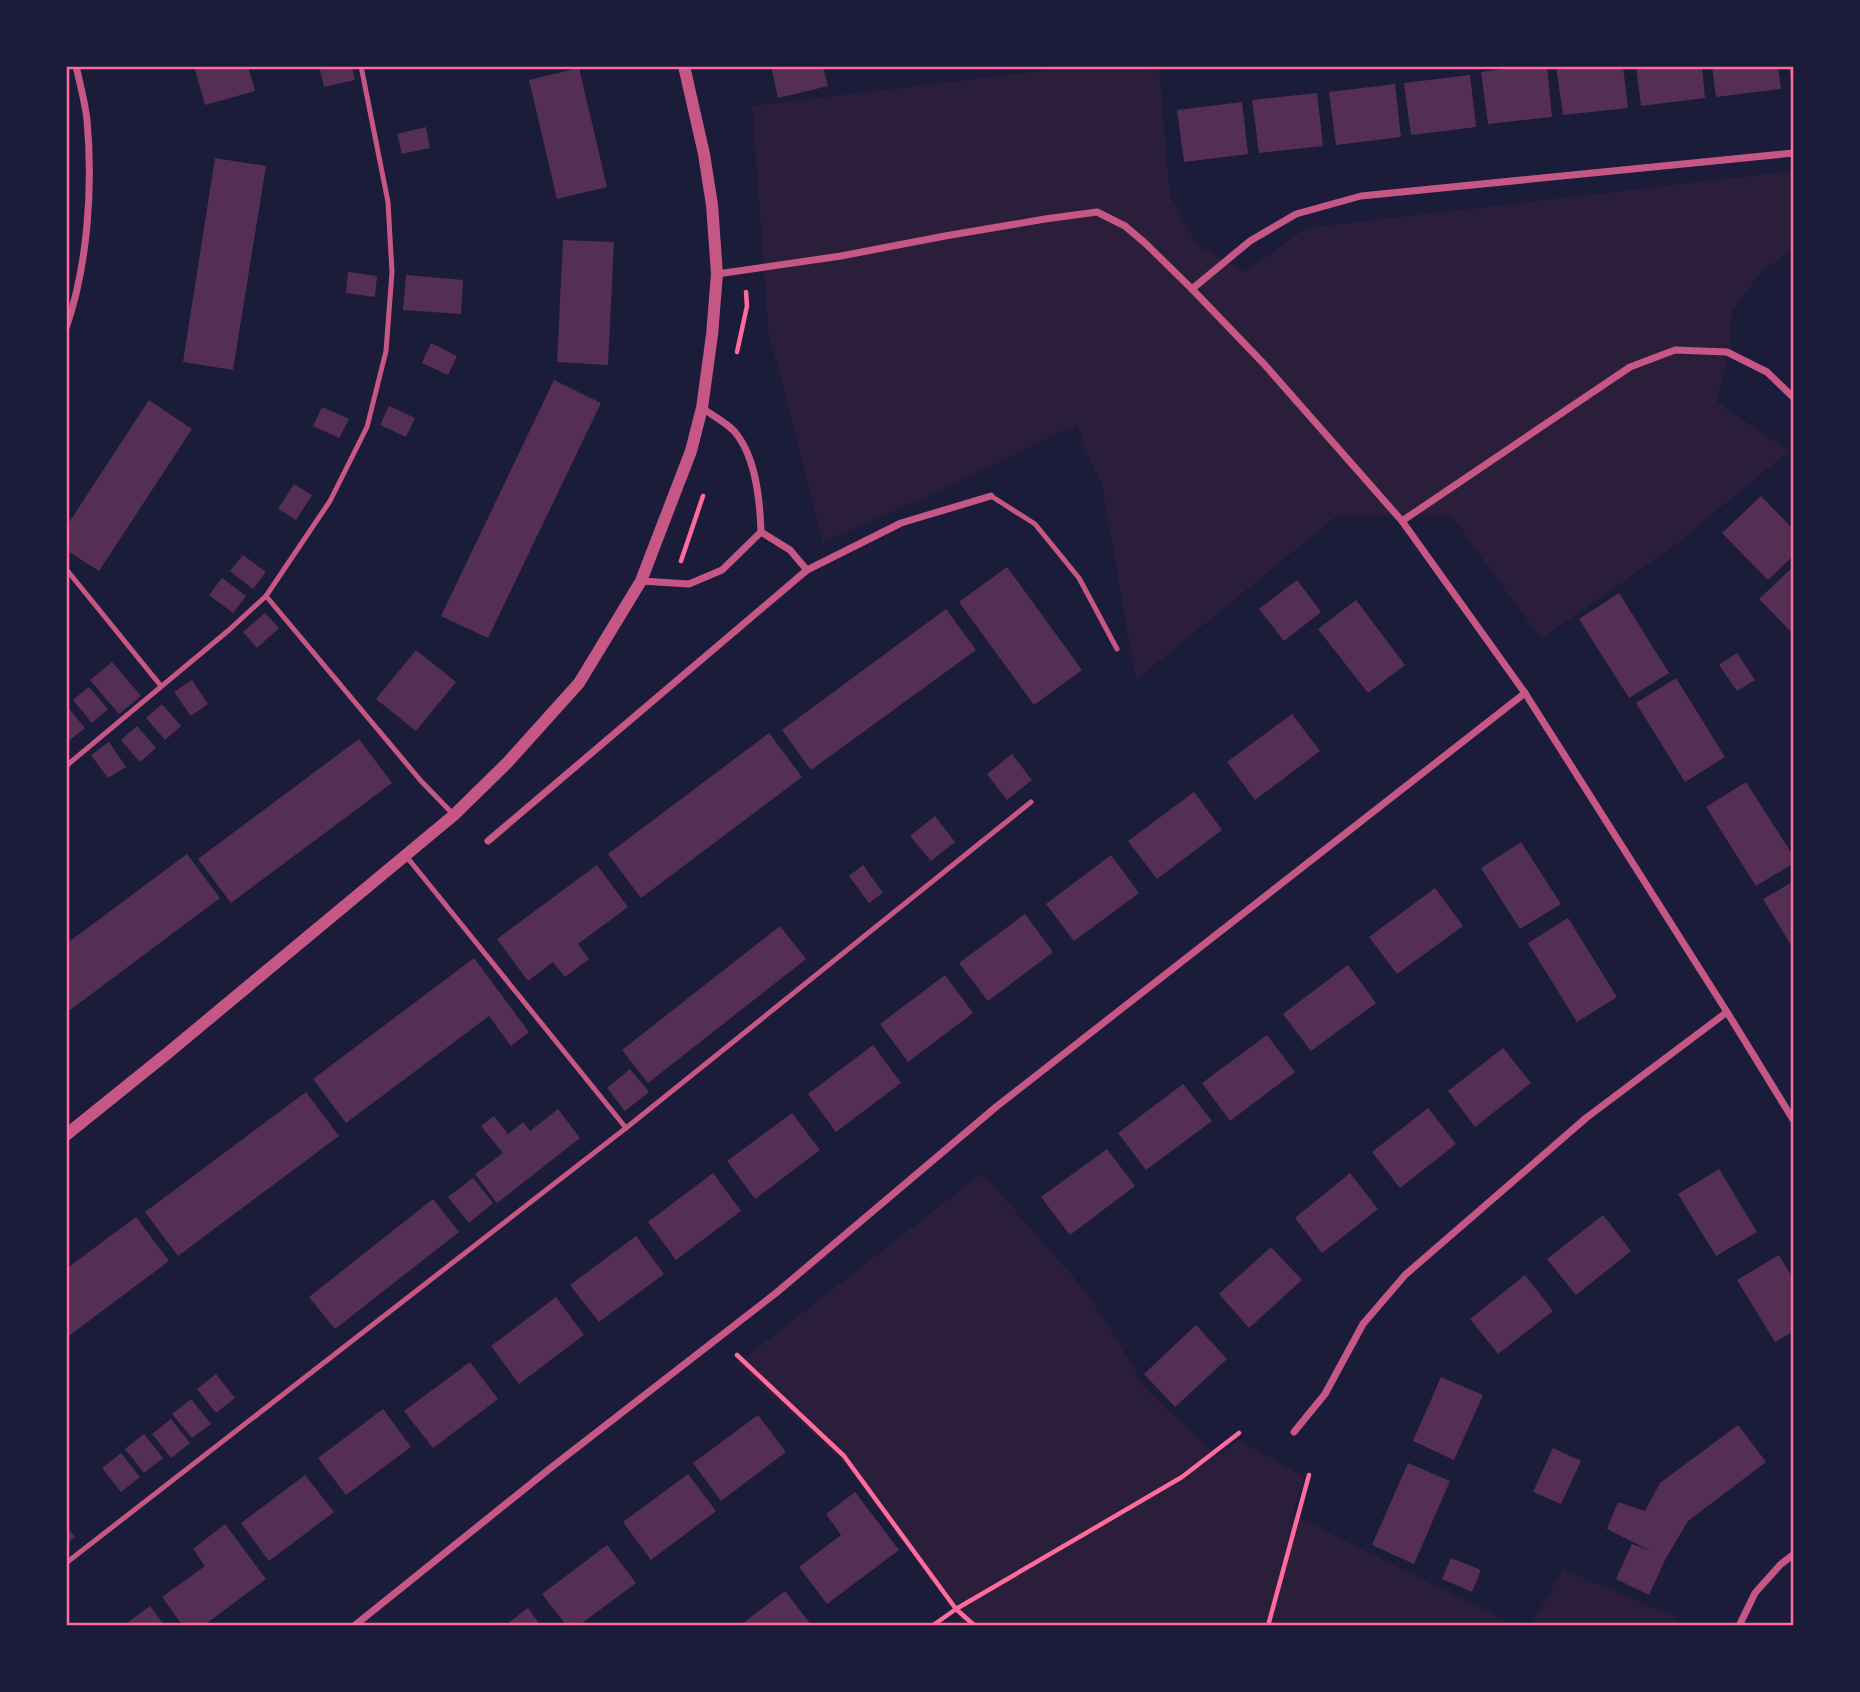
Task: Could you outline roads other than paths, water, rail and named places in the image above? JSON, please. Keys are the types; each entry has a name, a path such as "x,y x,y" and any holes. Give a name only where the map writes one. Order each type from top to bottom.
{"street":[{"path":"66,328 83,258 90,176 86,117 76,66"},
{"path":"66,1135 454,815 508,762 579,683 641,581 687,462 702,408 712,334 717,274 712,205 704,154 684,66"},
{"path":"1192,289 1250,241 1296,214 1361,196 1794,153"},
{"path":"717,274 841,256 944,236 1097,212 1125,226 1146,243 1264,364 1402,521 1525,693 1794,1121"},
{"path":"1402,521 1630,367 1675,350 1727,352 1767,372 1794,398"},
{"path":"641,581 688,584 722,570 761,532 760,500 747,450 733,430 702,408"},
{"path":"488,841 807,570 901,523 992,496"},
{"path":"761,532 790,550 807,570"},
{"path":"354,1626 548,1470 776,1293 996,1107 1525,693"},
{"path":"1294,1432 1325,1394 1363,1324 1405,1275 1586,1118 1727,1012"},
{"path":"1740,1626 1755,1593 1780,1565 1794,1554"}],"lane":[{"path":"66,766 266,596 330,501 367,427 386,351 392,272 388,202 361,66"},
{"path":"992,496 1035,524 1079,578 1117,649"},
{"path":"66,569 160,686"},
{"path":"266,596 421,781 454,815"},
{"path":"66,1563 626,1128 1031,802"},
{"path":"406,856 626,1128"}]}
